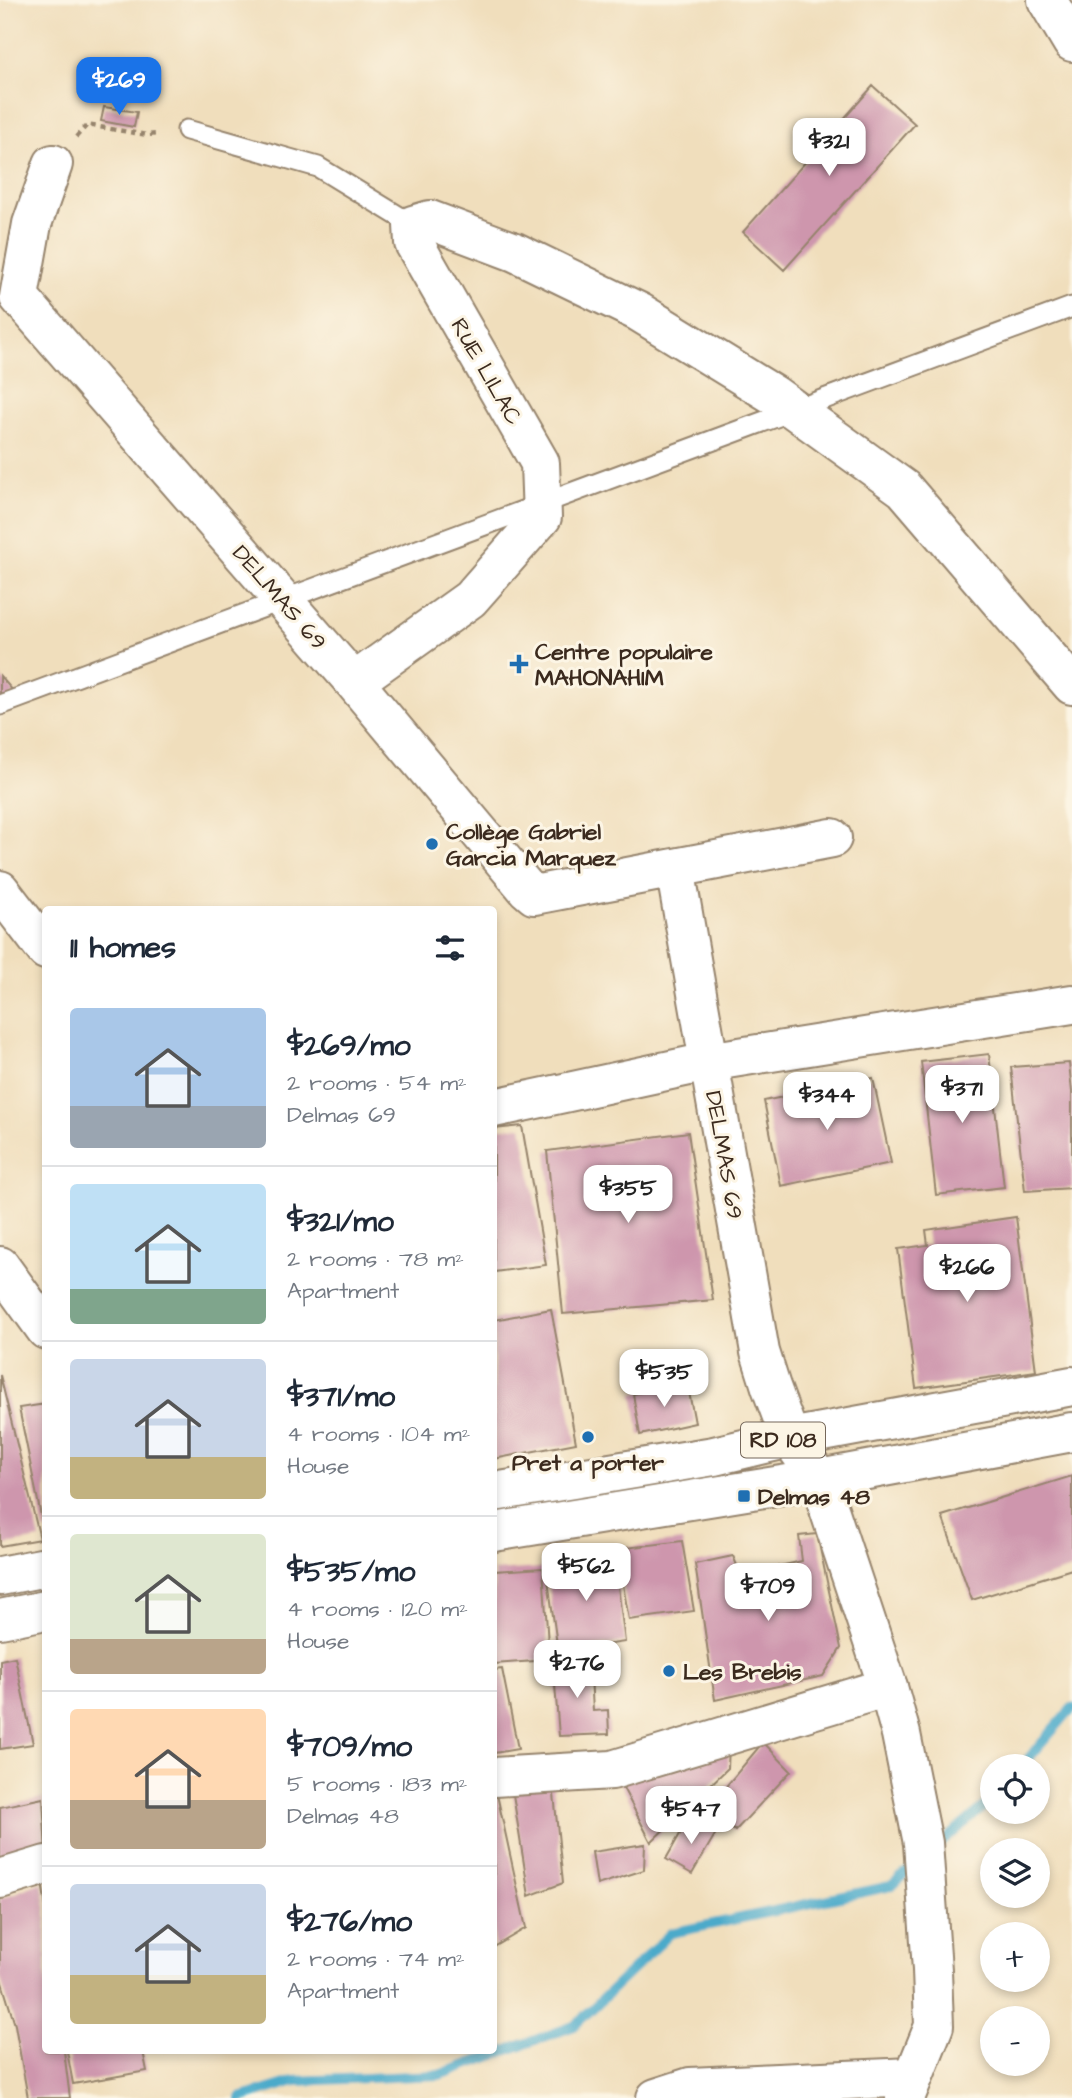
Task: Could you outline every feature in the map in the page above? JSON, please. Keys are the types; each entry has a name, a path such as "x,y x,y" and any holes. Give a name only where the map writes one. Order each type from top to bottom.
{"street":[{"path":"1047,0 1072,42"},
{"name":"DELMAS 69","path":"53,164 32,224 19,297 355,682 534,895 832,838"},
{"path":"413,225 430,220 515,252 639,312 774,395 904,489 1072,685"},
{"name":"RUE LILAC","path":"355,682 470,599 542,517 540,463 414,243 413,225"},
{"name":"DELMAS 69","path":"675,868 760,1352 790,1438"},
{"path":"0,890 42,945"},
{"path":"497,1107 708,1062 1072,1004"},
{"path":"0,1266 42,1324"},
{"name":"RD 108","path":"497,1492 714,1456 790,1438 1072,1386"},
{"name":"RD 108","path":"497,1532 819,1479 1072,1432"},
{"path":"656,2098 690,2087 909,2087 934,2026 923,1843 901,1734 819,1479 790,1438"},
{"path":"0,1576 42,1568"},
{"path":"0,1619 42,1611"},
{"path":"497,1777 612,1770 888,1688"},
{"path":"0,1879 42,1866"}],"lane":[{"path":"187,130 318,167 413,225"},
{"path":"0,705 1072,307"}],"path":[{"path":"53,164 87,125 147,135 187,130"}],"building":[{"path":"873,86 915,124 784,270 743,232"},
{"path":"104,107 137,112 134,127 101,121"},
{"path":"0,676 15,693 0,705"},
{"path":"989,1054 1004,1187 936,1195 921,1062"},
{"path":"1069,1063 1072,1092 1072,1188 1025,1191 1011,1067"},
{"path":"873,1078 891,1163 781,1186 764,1101"},
{"path":"522,1126 546,1265 497,1272 497,1129"},
{"path":"688,1132 713,1300 563,1314 547,1151"},
{"path":"1016,1217 1036,1371 916,1388 898,1249 928,1245 926,1230"},
{"path":"551,1309 576,1443 497,1458 497,1319"},
{"path":"0,1375 40,1539 0,1546"},
{"path":"687,1382 695,1423 640,1435 633,1394"},
{"path":"42,1405 42,1521 19,1408"},
{"path":"1072,1476 1072,1569 972,1600 942,1516"},
{"path":"817,1534 841,1648 823,1676 715,1700 695,1564 733,1556 741,1575 802,1561 799,1536"},
{"path":"682,1541 694,1611 629,1620 617,1549"},
{"path":"614,1555 625,1642 558,1652 546,1565"},
{"path":"543,1568 549,1660 497,1664 497,1571"},
{"path":"15,1657 33,1744 0,1749 0,1660"},
{"path":"590,1658 593,1711 608,1710 609,1734 559,1736 553,1659"},
{"path":"502,1669 518,1749 497,1752 497,1670"},
{"path":"763,1742 791,1771 735,1831 708,1808"},
{"path":"729,1745 728,1768 651,1842 619,1780"},
{"path":"553,1784 563,1883 529,1896 512,1788"},
{"path":"497,1795 526,1928 497,1945"},
{"path":"42,1798 42,1855 0,1864 0,1807"},
{"path":"689,1818 716,1833 692,1874 666,1859"},
{"path":"645,1844 644,1870 597,1885 592,1852"},
{"path":"42,1882 42,2054 64,2054 70,2098 28,2098 15,2025 0,1976 0,1899"},
{"path":"68,2054 144,2054 147,2071 73,2084"}],"waterway":[{"path":"1032,1754 1072,1708"},
{"path":"933,1850 980,1810"},
{"path":"497,2054 574,2026 671,1933 891,1886 915,1865"},
{"path":"240,2098 295,2081 439,2075 497,2054"}],"place":[{"name":"Centre populaire MAHONAHIM","path":"519,664"},
{"name":"Collège Gabriel Garcia Marquez","path":"432,844"},
{"name":"Pret a porter","path":"588,1437"},
{"name":"Delmas 48","path":"744,1496"},
{"name":"Les Brebis","path":"669,1671"}]}
